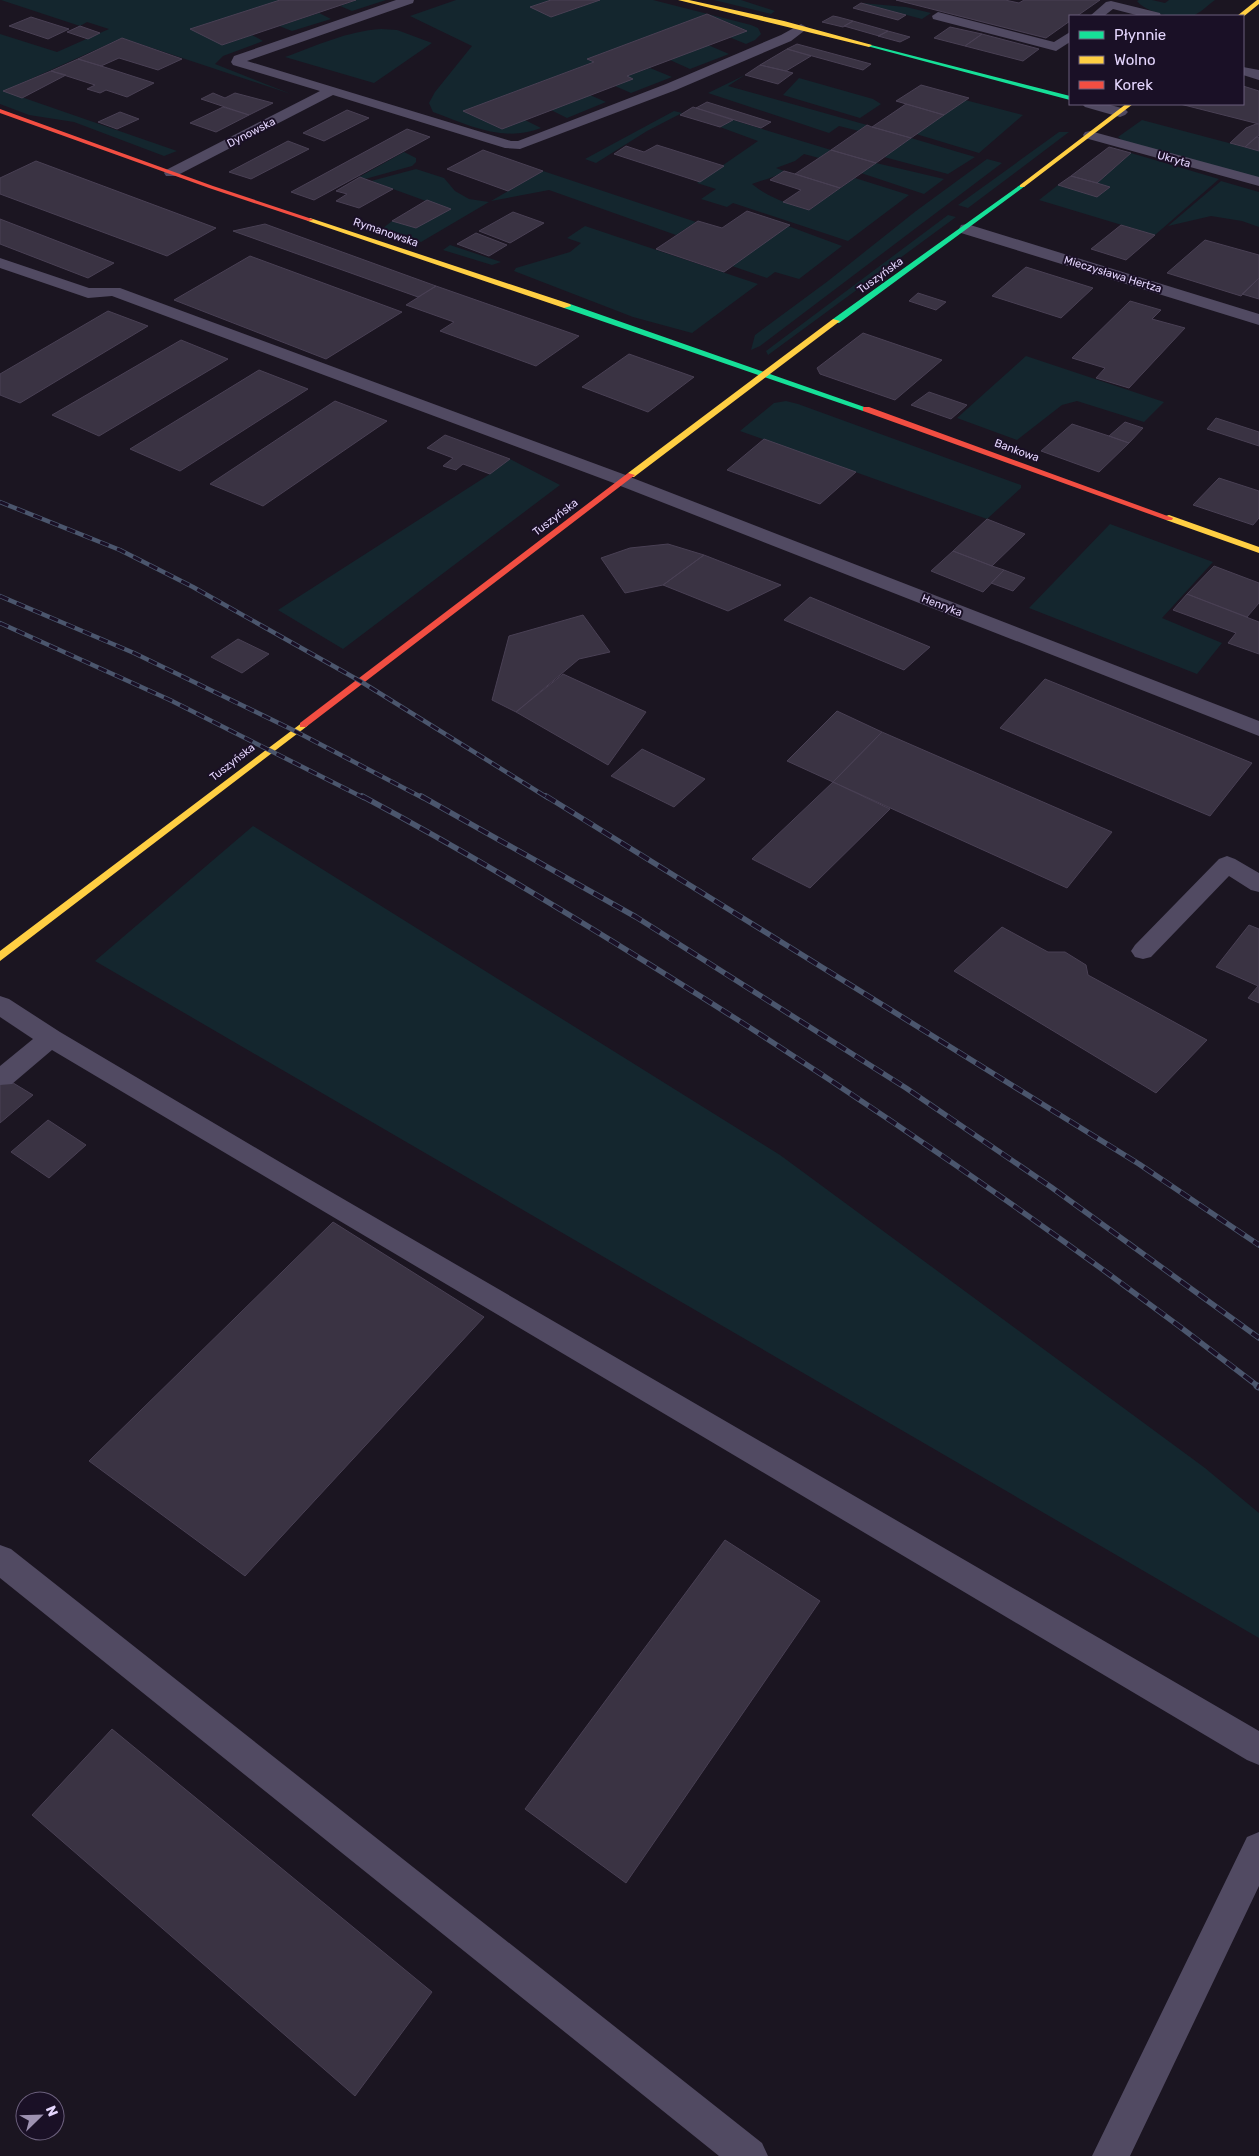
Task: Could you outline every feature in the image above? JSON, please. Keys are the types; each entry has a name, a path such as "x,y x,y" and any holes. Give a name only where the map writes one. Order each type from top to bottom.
{"street":[{"path":"680,0 801,28 1069,98"},
{"path":"1241,15 1259,1"},
{"path":"1244,71 1259,75"},
{"path":"1099,105 1125,108"},
{"name":"Tuszyńska","path":"0,957 293,730 766,373 966,229 1125,108"},
{"name":"Rymanowska","path":"0,111 172,172 766,373"},
{"name":"Mieczysława Hertza","path":"966,229 1259,320"},
{"name":"Bankowa","path":"766,373 1259,550"},
{"name":"Henryka","path":"625,481 1259,729"}],"lane":[{"path":"408,0 239,59 238,62 510,144 520,145 671,87 786,38 801,28"},
{"path":"1097,15 1111,5 1151,15"},
{"path":"938,16 1056,47 1069,37"},
{"name":"Dynowska","path":"172,172 331,91"},
{"name":"Ukryta","path":"1090,135 1259,182"},
{"path":"0,263 88,293 114,291 625,481"},
{"path":"1143,950 1227,864 1259,884"},
{"path":"0,1005 51,1038 272,1170 1259,1749"},
{"path":"3,1077 51,1038"},
{"path":"0,1558 749,2156"},
{"path":"1111,2156 1259,1849"}],"shaded area":[{"path":"1,0 280,0 222,45 252,35 263,41 223,56 215,64 291,94 122,38 4,91 177,151 164,156 74,122 29,115 0,104 0,34 57,52 109,29 87,22 80,26"},
{"path":"356,0 386,0 352,11 340,6"},
{"path":"456,0 551,0 551,17 600,0 653,0 751,25 758,28 761,34 755,40 746,44 729,37 746,30 707,14 587,59 594,62 464,111 502,129 525,120 541,128 513,134 500,133 473,127 433,112 429,103 435,92 472,46 410,16"},
{"path":"714,0 741,0 775,11 771,14"},
{"path":"1152,0 1165,3 1169,0 1215,0 1195,15 1167,15 1147,9 1137,1"},
{"path":"861,3 906,7 931,13 922,19"},
{"path":"319,13 331,19 292,31 279,26"},
{"path":"381,29 397,30 432,43 374,83 285,57 344,36"},
{"path":"708,45 729,54 690,69 670,60"},
{"path":"650,68 672,77 631,93 615,86 627,76"},
{"path":"745,75 728,86 867,125 859,131 839,126 829,133 708,93"},
{"path":"799,78 873,99 881,104 860,118 783,95"},
{"path":"590,95 606,102 567,118 551,110"},
{"path":"965,100 1023,115 979,153 916,134"},
{"path":"674,111 682,113 647,131 596,163 585,159"},
{"path":"733,120 831,150 819,158 804,154 795,161 776,168 784,171 780,174 752,184 779,200 809,210 855,178 909,195 848,241 733,203 727,207 701,199 716,189 697,183 758,141 720,127"},
{"path":"1142,120 1259,151 1259,178 1123,141 1118,137"},
{"path":"1059,132 1069,132 968,208 958,205"},
{"path":"911,138 975,157 948,174 884,157"},
{"path":"404,152 416,158 416,162 412,166 365,179 359,177"},
{"path":"1131,153 1219,179 1155,235 1039,200 1058,185 1097,197 1110,187 1097,183"},
{"path":"987,159 1002,163 760,346 751,350 755,335"},
{"path":"876,163 944,179 924,194 861,173"},
{"path":"416,169 444,178 455,191 469,199 489,202 421,242 382,229 392,221 416,228 448,209 371,181"},
{"path":"543,171 696,222 676,235 549,190 491,201"},
{"path":"1221,181 1259,192 1259,227 1242,221 1211,216 1168,226"},
{"path":"948,215 956,217 768,355 766,351"},
{"path":"585,226 758,284 692,333 633,317 514,271 516,268 570,252 581,243 567,238"},
{"path":"788,226 842,246 799,279 775,272 767,278 732,266"},
{"path":"450,245 501,262 492,265 443,250"},
{"path":"1026,356 1164,402 1144,422 1077,401 1062,405 1017,440 957,418"},
{"path":"786,401 1021,485 1021,488 987,519 740,431 774,403"},
{"path":"510,459 560,485 343,649 278,610 490,474"},
{"path":"1110,524 1213,562 1162,618 1222,643 1197,674 1029,608"},
{"path":"253,826 780,1155 1205,1468 1259,1513 1259,1638 95,961"}],"building":[{"path":"280,0 356,0 222,45 190,29"},
{"path":"551,0 600,0 551,17 530,7"},
{"path":"896,0 1005,0 1019,3 1024,0 1100,0 1078,15 1069,15 1069,22 1046,38"},
{"path":"861,3 906,15 898,20 853,8"},
{"path":"707,14 747,31 627,76 633,79 502,129 463,111 594,62 587,59"},
{"path":"833,16 853,21 843,27 822,22"},
{"path":"31,17 69,29 48,39 9,26"},
{"path":"853,21 888,31 879,36 844,26"},
{"path":"80,26 100,33 88,39 67,32"},
{"path":"950,27 982,34 965,46 934,38"},
{"path":"888,31 910,37 900,42 878,36"},
{"path":"982,34 1039,49 1023,61 965,46"},
{"path":"122,38 182,59 158,70 119,58 101,66 78,59"},
{"path":"797,44 871,64 863,70 787,49"},
{"path":"787,49 811,56 786,71 760,65"},
{"path":"78,59 154,83 127,97 106,90 100,93 87,89 95,85 51,71"},
{"path":"760,65 793,73 778,84 745,75"},
{"path":"51,71 66,75 22,98 3,91"},
{"path":"921,85 969,98 944,115 896,101"},
{"path":"1244,86 1259,91 1259,124 1184,105 1244,105"},
{"path":"213,93 225,98 235,93 273,103 249,115 201,99"},
{"path":"707,102 771,122 761,128 696,108"},
{"path":"906,104 944,115 911,138 872,127"},
{"path":"223,107 249,115 216,132 190,123"},
{"path":"693,107 733,120 720,127 680,115"},
{"path":"347,110 369,118 324,141 303,133"},
{"path":"120,112 139,119 117,129 98,122"},
{"path":"1259,124 1259,135 1245,147 1230,143 1246,128"},
{"path":"867,125 911,138 876,163 831,150"},
{"path":"407,129 430,137 314,200 291,192"},
{"path":"1256,137 1259,137 1259,151 1245,147"},
{"path":"288,141 309,149 251,179 229,172"},
{"path":"657,145 724,166 700,182 614,154 626,146 644,152"},
{"path":"1109,147 1131,153 1097,183 1071,176"},
{"path":"483,150 543,171 508,191 447,169"},
{"path":"831,150 876,163 840,188 795,174"},
{"path":"36,161 216,228 167,256 0,194 0,178"},
{"path":"784,171 840,188 809,210 783,202 801,190 770,180"},
{"path":"1071,176 1110,187 1097,197 1058,185"},
{"path":"360,177 393,189 359,208 336,201 347,194 336,191"},
{"path":"427,200 451,209 416,228 392,221"},
{"path":"747,211 790,225 724,272 656,249 698,221 722,228"},
{"path":"513,212 544,223 510,243 479,231"},
{"path":"0,219 114,263 88,278 0,244"},
{"path":"265,224 436,286 418,297 233,231"},
{"path":"1121,225 1155,235 1126,260 1091,249"},
{"path":"476,233 507,245 489,256 457,244"},
{"path":"1205,240 1259,255 1259,278 1241,296 1167,273"},
{"path":"250,256 402,312 326,359 174,300"},
{"path":"1026,267 1093,288 1061,318 992,296"},
{"path":"1259,278 1259,299 1242,294"},
{"path":"436,286 579,336 536,366 440,331 454,322 406,305"},
{"path":"918,293 946,302 936,310 909,301"},
{"path":"1130,301 1161,310 1152,319 1185,328 1129,388 1096,378 1105,368 1072,358"},
{"path":"108,311 148,326 20,403 0,395 0,374"},
{"path":"863,333 942,360 895,400 820,374 817,368"},
{"path":"181,340 228,359 99,436 52,415"},
{"path":"629,354 694,377 648,412 582,387"},
{"path":"259,370 308,389 180,471 130,449"},
{"path":"929,392 967,405 951,419 911,405"},
{"path":"335,401 387,421 263,506 210,484"},
{"path":"1216,418 1259,432 1259,446 1207,429"},
{"path":"1125,422 1143,428 1129,443 1109,436"},
{"path":"1072,424 1129,443 1099,472 1041,451"},
{"path":"445,435 510,459 490,474 463,464 456,470 443,466 453,458 427,448"},
{"path":"764,439 856,472 820,504 727,470"},
{"path":"1219,478 1259,491 1259,518 1253,525 1193,505"},
{"path":"987,519 1025,534 992,566 953,551"},
{"path":"668,544 704,555 663,585 625,593 601,558 630,548"},
{"path":"953,551 1004,570 983,592 931,571"},
{"path":"704,555 781,585 728,611 663,585"},
{"path":"1214,566 1259,583 1259,603 1247,617 1187,594"},
{"path":"1004,570 1025,578 1013,591 991,583"},
{"path":"1187,594 1259,622 1259,654 1228,643 1236,633 1173,610"},
{"path":"810,597 930,647 904,670 784,620"},
{"path":"583,615 610,652 579,659 516,712 492,700 509,636"},
{"path":"238,639 269,654 242,673 211,657"},
{"path":"563,674 646,712 608,765 516,712"},
{"path":"1045,679 1252,763 1210,816 1000,728"},
{"path":"837,711 882,732 833,782 787,761"},
{"path":"882,732 1112,832 1067,888 833,782"},
{"path":"642,749 705,779 674,807 611,776"},
{"path":"833,782 890,809 810,888 752,859"},
{"path":"1249,925 1259,929 1259,1003 1248,998 1258,986 1216,967"},
{"path":"1002,927 1048,952 1065,952 1086,965 1088,975 1207,1040 1156,1093 954,971"},
{"path":"0,1075 33,1095 0,1123"},
{"path":"48,1120 86,1145 49,1178 11,1152"},
{"path":"333,1222 484,1317 245,1576 89,1461"},
{"path":"725,1540 820,1601 626,1883 525,1809"},
{"path":"112,1729 432,1992 355,2096 32,1815"}],"railway":[{"path":"0,502 120,550 193,587 360,681 548,798"},
{"path":"0,596 134,653 293,730 423,798"},
{"path":"0,623 170,700 364,798"},
{"path":"362,796 458,849 599,933 805,1063 937,1152 1068,1244 1259,1387 1257,1386"},
{"path":"421,796 636,917 906,1088 1051,1187 1259,1338"},
{"path":"546,796 1139,1164 1259,1245"}],"traffic: fast":[{"path":"869,45 1069,98"},
{"path":"836,321 1022,186"},
{"path":"567,306 866,409"}],"traffic: slow":[{"path":"681,0 784,23 869,45"},
{"path":"1241,15 1259,1"},
{"path":"1022,186 1129,105"},
{"path":"310,220 567,306"},
{"path":"631,475 836,321"},
{"path":"1169,518 1259,550"},
{"path":"0,957 303,725"}],"traffic: jam":[{"path":"0,111 211,187 310,220"},
{"path":"866,409 1169,518"},
{"path":"303,725 631,475"}]}
